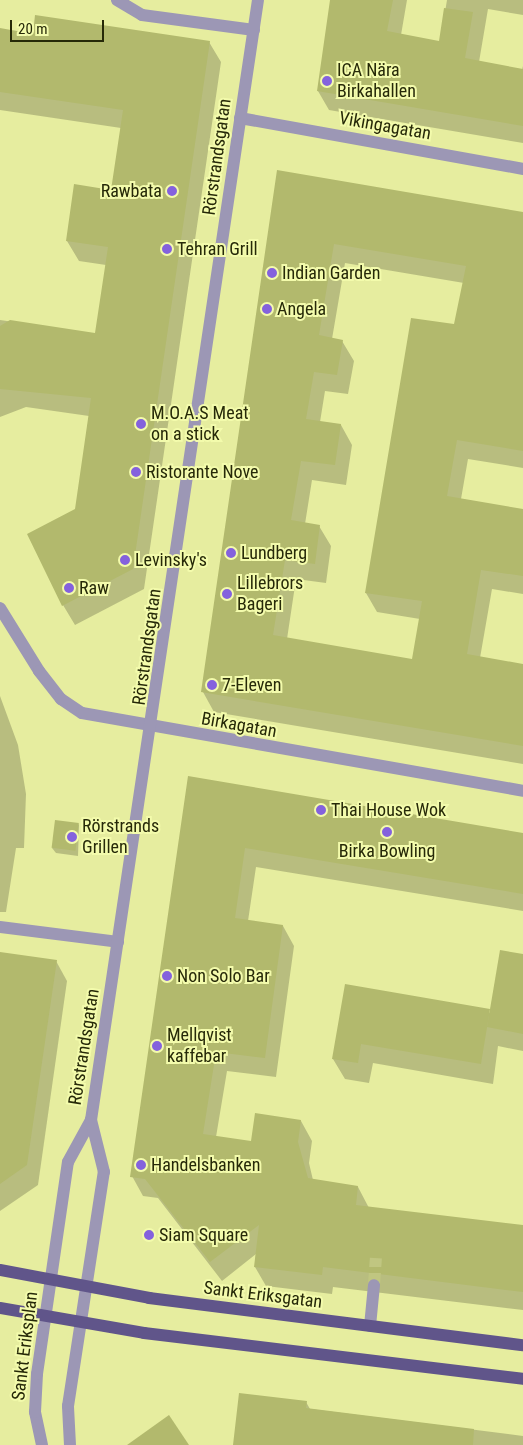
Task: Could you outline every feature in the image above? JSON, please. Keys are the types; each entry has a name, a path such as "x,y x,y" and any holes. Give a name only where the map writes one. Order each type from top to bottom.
{"main road":[{"name":"Sankt Eriksgatan","path":"0,1270 87,1287 523,1345"},
{"path":"0,1308 82,1323 523,1379"}],"street":[{"path":"117,0 142,15 254,30"},
{"name":"Rörstrandsgatan","path":"51,1280 68,1162 91,1120 153,728 258,0"},
{"name":"Vikingagatan","path":"240,118 523,169"},
{"name":"Birkagatan","path":"0,608 61,699 82,713 214,739 523,792"},
{"path":"0,928 118,942"},
{"name":"Rörstrandsgatan","path":"87,1287 104,1172 91,1120"},
{"name":"Sankt Eriksplan","path":"42,1445 35,1412 45,1316 51,1280"},
{"path":"370,1326 374,1285"},
{"path":"70,1445 68,1406 87,1287"}],"building":[{"path":"330,0 393,0 387,31 439,41 444,8 473,12 465,58 523,69 523,126 317,91"},
{"path":"35,15 210,41 133,569 62,606 27,534 75,509 91,398 0,389 0,326 10,320 95,333 108,247 66,241 74,184 111,190 123,110 0,92 0,28 33,34"},
{"path":"277,170 523,212 523,451 457,440 447,496 523,509 523,576 481,570 467,654 523,664 523,746 201,692","holes":["334,244 466,266 454,324 411,318 365,593 422,601 412,659 273,635 285,560 315,564 320,525 291,520 301,461 335,465 341,424 306,419 314,372 337,375 343,340 319,335"]},
{"path":"188,776 523,833 523,894 245,848 235,918 283,925 265,1058 216,1052 203,1134 251,1141 255,1113 301,1120 298,1142 308,1178 358,1186 356,1205 523,1225 523,1292 323,1267 322,1275 254,1267 259,1225 210,1262 145,1179 130,1177"},
{"path":"55,820 79,823 75,851 52,848"},
{"path":"500,950 523,954 523,1034 487,1027"},
{"path":"0,952 57,960 27,1165 0,1184"},
{"path":"345,984 490,1009 481,1064 361,1044 358,1063 332,1059"},
{"path":"239,1393 307,1401 306,1408 474,1429 473,1445 233,1445"},
{"path":"169,1415 189,1445 127,1445"}],"tunnel":[{"path":"374,1285 376,1258"}],"place":[{"name":"ICA Nära Birkahallen","path":"327,81"},
{"name":"Rawbata","path":"172,191"},
{"name":"Tehran Grill","path":"167,249"},
{"name":"Indian Garden","path":"272,273"},
{"name":"Angela","path":"267,309"},
{"name":"M.O.A.S Meat on a stick","path":"141,424"},
{"name":"Ristorante Nove","path":"136,472"},
{"name":"Lundberg","path":"231,553"},
{"name":"Levinsky's","path":"125,560"},
{"name":"Raw","path":"69,588"},
{"name":"Lillebrors Bageri","path":"227,594"},
{"name":"7-Eleven","path":"212,685"},
{"name":"Thai House Wok","path":"321,810"},
{"name":"Birka Bowling","path":"387,832"},
{"name":"Rörstrands Grillen","path":"72,837"},
{"name":"Non Solo Bar","path":"167,976"},
{"name":"Mellqvist kaffebar","path":"157,1046"},
{"name":"Handelsbanken","path":"141,1165"},
{"name":"Siam Square","path":"149,1235"}]}
